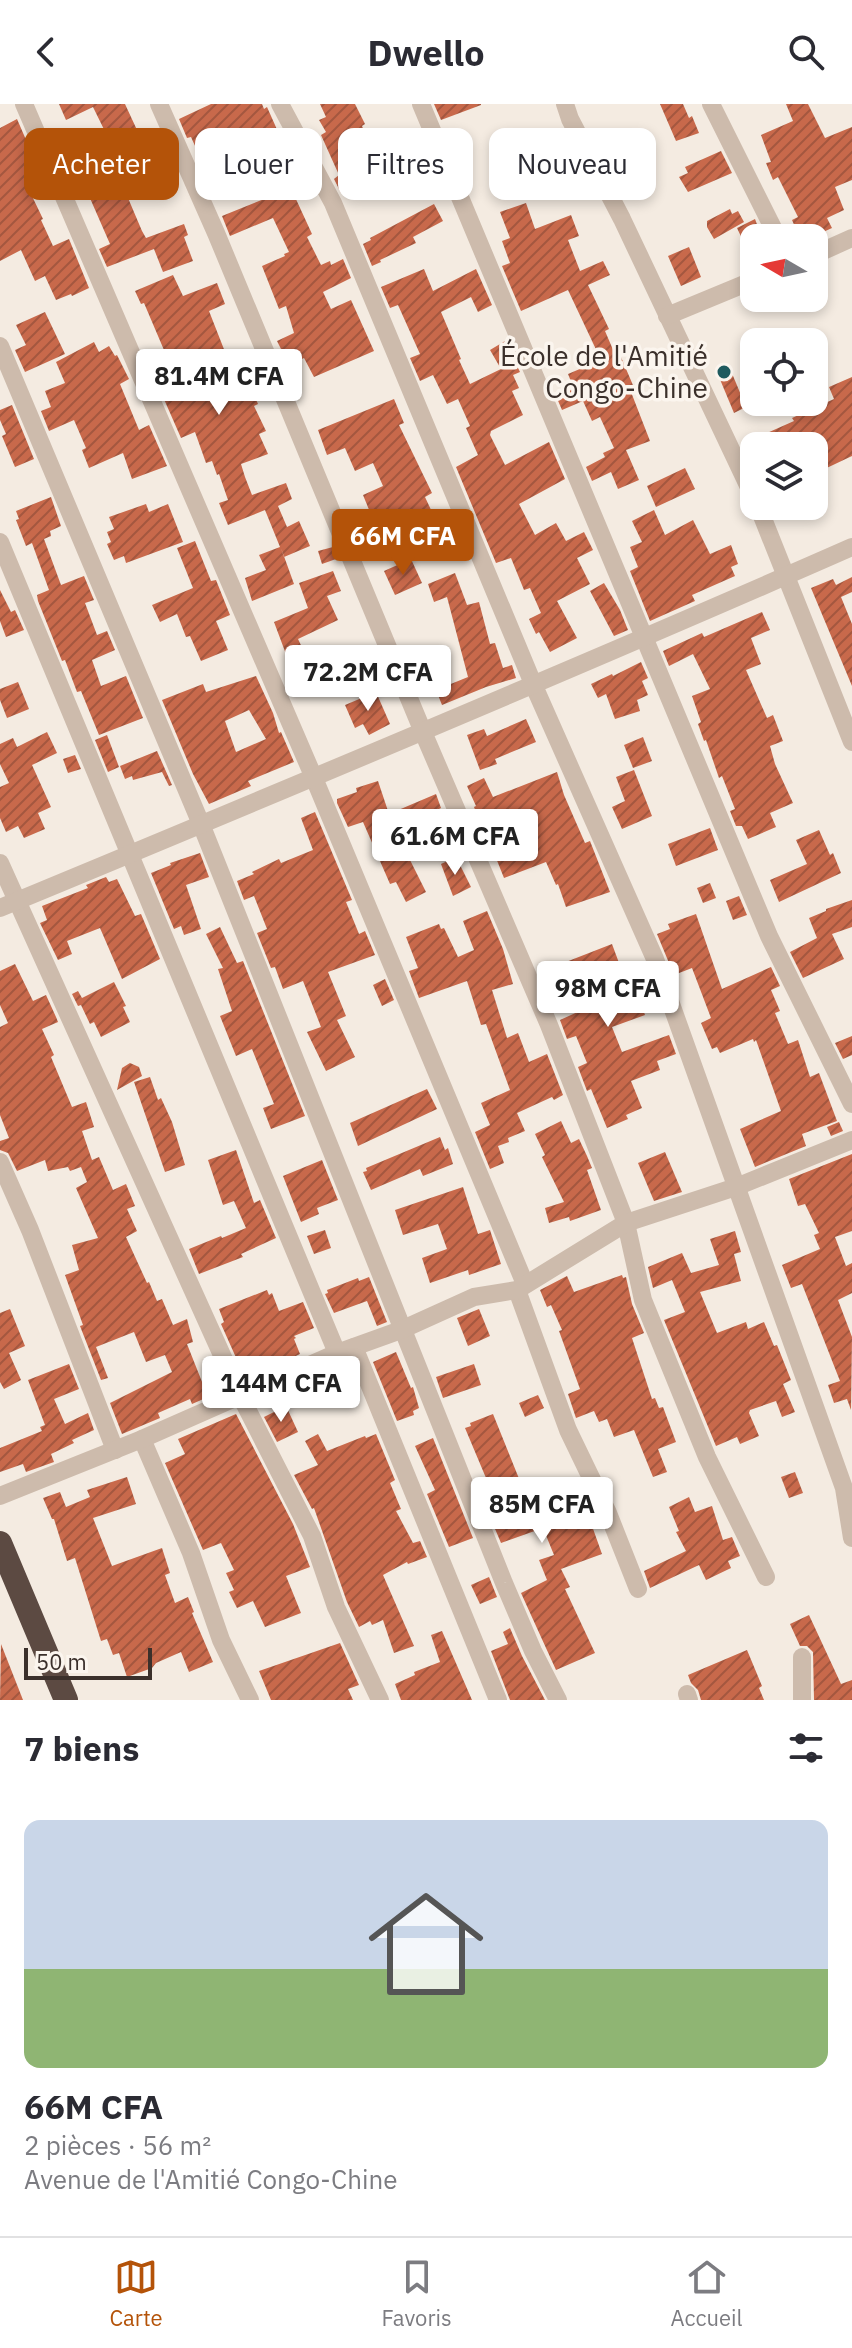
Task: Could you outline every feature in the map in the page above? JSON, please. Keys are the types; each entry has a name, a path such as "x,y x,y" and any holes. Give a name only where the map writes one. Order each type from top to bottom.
{"highway":[{"path":"0,1543 66,1700"}],"street":[{"path":"24,104 314,778 521,1287 568,1430 608,1513 638,1589"},
{"path":"159,104 549,1025 626,1223 643,1300 707,1457 766,1577"},
{"path":"280,104 333,203 534,686 655,959 844,1488 852,1538"},
{"path":"421,104 769,936 852,1104"},
{"path":"565,104 740,469"},
{"path":"711,104 771,224"},
{"path":"828,249 852,238"},
{"path":"667,316 740,286"},
{"path":"0,346 201,824 504,1583 558,1700"},
{"path":"764,520 852,742"},
{"path":"0,542 131,854 498,1700"},
{"path":"8,905 534,686 852,547"},
{"path":"0,863 8,905 240,1395 312,1536 336,1607 380,1700"},
{"path":"0,1496 142,1439 474,1297 521,1287 626,1223 736,1187 852,1140"},
{"path":"0,1162 30,1230 115,1450"},
{"path":"142,1439 191,1553 221,1640 250,1700"},
{"path":"802,1657 802,1700"}],"building":[{"path":"59,104 125,104 136,128 103,128 93,107 66,120"},
{"path":"211,104 262,104 264,109 267,107 276,128 195,128 195,146 191,137 187,138 179,119"},
{"path":"320,104 355,104 365,124 363,128 338,128 338,173 322,137 326,132 319,120 326,117"},
{"path":"434,104 481,104 481,105 441,120"},
{"path":"660,104 683,104 699,133 676,141"},
{"path":"786,104 808,104 825,138 852,127 852,180 835,187 844,210 827,218 832,228 828,230 828,224 794,224 792,220 798,217 778,177 773,180 766,163 771,162 761,135 793,121"},
{"path":"17,119 24,135 24,200 34,200 53,246 69,239 89,288 56,300 45,276 35,281 21,250 0,261 0,128"},
{"path":"721,151 732,173 688,192 679,177 688,173 685,167"},
{"path":"91,200 129,200 146,238 184,224 188,235 184,237 193,261 163,272 154,249 107,267 99,249 110,244"},
{"path":"262,200 296,200 312,234 307,237 321,265 330,261 331,265 343,259 351,278 323,292 331,309 351,300 374,351 314,377 304,358 293,363 290,358 286,359 277,341 294,333 286,306 279,309 262,266 289,252 273,218 230,236 222,216"},
{"path":"526,203 535,229 571,215 579,236 568,240 580,271 603,261 610,275 588,285 609,329 605,331 617,359 621,357 635,390 631,392 650,441 626,450 639,480 618,489 611,472 592,481 586,467 614,448 600,417 592,421 583,401 562,410 556,396 574,389 568,374 601,360 568,290 521,311 502,266 510,263 502,241 510,238 500,212"},
{"path":"434,204 443,221 413,237 416,243 372,266 363,244"},
{"path":"730,209 732,214 738,211 744,222 714,239 707,221"},
{"path":"689,247 701,277 681,286 668,256"},
{"path":"424,269 433,291 476,269 492,305 478,312 471,297 441,312 470,384 501,369 490,350 505,341 520,372 513,375 519,388 512,391 523,415 491,431 490,435 505,465 549,442 565,479 519,504 535,535 556,523 566,541 584,532 593,550 577,558 590,584 557,601 577,638 550,652 529,619 541,613 530,588 524,590 511,558 496,563 456,467 478,455 458,399 447,404 433,375 420,381 410,358 420,354 398,305 390,308 381,287"},
{"path":"173,275 183,296 217,283 225,304 209,311 227,357 217,361 228,389 248,381 258,404 254,406 266,431 259,434 268,454 241,464 245,477 252,495 286,483 292,499 278,506 287,527 299,521 310,546 284,557 294,584 252,601 245,578 266,570 259,555 280,547 265,510 228,525 219,503 228,500 219,474 212,461 206,463 195,432 181,438 160,390 178,383 144,303 141,304 135,291"},
{"path":"45,312 65,354 25,372 15,350 26,345 16,325"},
{"path":"94,342 99,352 109,346 117,355 129,379 120,384 139,430 149,425 167,466 132,479 123,453 89,468 82,450 86,448 74,420 49,431 41,411 51,407 45,391 65,383 56,362"},
{"path":"731,371 740,393 740,410 734,413 719,377"},
{"path":"852,377 852,456 828,467 828,432 769,432 794,421 792,418 796,416 828,416 828,402 834,399 829,387"},
{"path":"394,399 404,423 399,425 432,493 425,497 439,527 409,541 395,510 372,517 363,495 383,486 373,463 355,471 345,448 327,455 318,430"},
{"path":"12,405 34,459 15,467 2,436 6,434 0,420 0,410"},
{"path":"685,468 695,489 656,507 647,486"},
{"path":"51,497 61,526 50,531 51,536 44,539 61,585 84,576 94,600 85,603 97,635 107,631 115,650 92,660 101,686 126,676 143,718 99,735 81,691 77,692 65,660 62,661 38,601 37,595 49,590 32,543 26,546 16,520 19,519 16,511"},
{"path":"146,504 149,512 168,504 183,542 126,563 124,556 114,560 107,544 111,542 107,532 114,529 109,517"},
{"path":"654,510 665,535 693,520 710,554 731,545 738,564 731,567 735,576 692,595 695,601 650,621 630,571 638,567 630,547 642,542 632,521"},
{"path":"195,541 211,581 216,580 230,615 216,621 228,650 201,661 190,636 186,637 177,614 160,622 152,605 193,588 177,548"},
{"path":"333,547 336,559 322,564 318,551"},
{"path":"411,559 422,583 395,595 384,571"},
{"path":"333,571 341,591 327,596 338,620 298,639 310,664 324,659 333,685 302,697 274,622 308,608 299,583"},
{"path":"455,573 467,605 479,602 490,644 495,643 503,668 512,665 516,678 442,705 436,690 468,677 447,597 434,602 428,584"},
{"path":"852,577 852,592 841,597 852,624 852,686 811,588 833,579 836,585"},
{"path":"604,583 628,630 614,636 590,591"},
{"path":"0,590 11,612 15,610 24,630 6,637 0,621"},
{"path":"762,612 770,630 751,638 761,664 746,670 767,718 773,715 783,741 770,746 793,803 770,813 776,827 748,839 742,826 736,826 730,811 735,809 698,724 701,722 692,696 710,689 693,654 669,666 663,651 702,633 704,637"},
{"path":"641,662 648,678 642,681 648,695 637,700 640,711 615,719 606,694 598,698 591,684"},
{"path":"256,676 294,762 248,781 251,786 209,804 162,700 203,684 206,692","holes":["249,710 266,739 236,752 225,721"]},
{"path":"18,682 29,709 7,718 0,700 0,689"},
{"path":"376,692 390,724 369,735 363,724 355,728 345,705"},
{"path":"526,719 536,742 495,759 497,764 480,770 467,735 484,729 487,736"},
{"path":"47,732 57,753 32,765 51,807 38,813 45,829 24,838 18,826 6,832 0,818 0,787 9,783 0,764 0,744 13,738 17,747"},
{"path":"107,735 119,767 108,772 95,740"},
{"path":"643,737 652,761 633,768 624,745"},
{"path":"157,751 172,785 169,786 162,772 133,780 132,776 125,779 120,766"},
{"path":"75,755 81,769 68,773 63,759"},
{"path":"634,770 652,816 622,829 612,807 625,801 616,777"},
{"path":"557,772 585,843 590,841 610,892 566,907 546,862 504,878 496,858 538,841 524,811 482,828 467,786 484,778 493,797"},
{"path":"378,781 389,814 436,794 441,808 442,817 410,830 414,839 402,844 426,892 406,902 396,882 390,884 363,822 348,827 337,803 337,799 357,792 356,788"},
{"path":"315,812 352,900 346,902 359,934 365,931 375,955 328,972 346,1016 337,1020 355,1057 326,1071 307,1032 321,1027 303,981 283,989 257,933 267,929 254,896 244,900 237,881 279,859 281,863 313,850 301,818"},
{"path":"710,828 718,850 676,866 668,844"},
{"path":"819,830 841,873 779,902 770,880 807,864 796,840"},
{"path":"200,853 209,877 186,885 201,929 184,935 181,926 174,929 151,873"},
{"path":"456,857 471,887 453,896 441,864"},
{"path":"106,877 109,882 117,879 135,916 141,914 160,959 122,979 100,928 67,941 72,954 58,960 40,923 47,920 42,906 88,888 86,885"},
{"path":"710,883 716,898 703,903 697,888"},
{"path":"739,896 747,915 733,920 726,901"},
{"path":"852,900 852,927 832,934 844,959 803,978 790,952 817,938 809,918"},
{"path":"487,911 513,984 492,990 507,1038 518,1033 529,1062 547,1054 563,1095 517,1113 525,1131 498,1146 504,1163 490,1169 475,1132 490,1125 481,1103 510,1090 486,1024 481,1025 467,981 419,998 409,971 418,968 406,937 439,924 458,957 474,950 463,921"},
{"path":"696,914 722,989 771,967 780,986 771,990 780,1011 775,1013 788,1044 798,1040 810,1077 819,1073 837,1121 802,1134 806,1146 755,1167 740,1129 781,1111 756,1040 720,1053 717,1047 712,1049 701,1023 711,1018 692,968 674,975 657,934 670,929 668,924"},
{"path":"220,927 237,963 243,961 305,1116 271,1129 263,1108 274,1104 252,1049 236,1056 220,1016 232,1011 218,969 223,968 206,934"},
{"path":"612,944 622,971 643,962 651,983 636,989 645,1015 612,1027 622,1052 669,1035 676,1054 657,1061 660,1070 631,1081 642,1108 626,1115 628,1119 607,1128 578,1067 587,1063 576,1036 567,1039 560,1020 582,1010 572,987 550,996 543,981 552,978 548,969"},
{"path":"15,964 33,1001 46,995 56,1017 58,1022 42,1029 72,1107 86,1102 94,1127 82,1131 92,1160 99,1157 113,1190 126,1184 135,1206 127,1209 137,1231 126,1237 147,1283 157,1301 162,1299 173,1325 187,1319 193,1342 187,1344 208,1397 192,1404 190,1399 158,1413 160,1418 122,1434 110,1403 172,1372 165,1355 146,1362 134,1332 96,1347 108,1378 101,1380 65,1275 79,1270 72,1245 98,1238 76,1188 87,1182 81,1167 70,1171 68,1167 48,1171 45,1160 17,1171 8,1153 0,1150 0,1141 9,1138 0,1115 0,1027 8,1023 0,1005 0,971"},
{"path":"385,979 394,1000 382,1006 373,985"},
{"path":"114,982 130,1022 101,1037 94,1022 90,1024 72,994 78,991 82,998"},
{"path":"852,1036 852,1055 843,1059 835,1043"},
{"path":"130,1063 139,1067 142,1076 117,1090 122,1068"},
{"path":"150,1077 158,1100 161,1098 172,1122 185,1165 165,1172 134,1082"},
{"path":"427,1089 437,1109 358,1146 350,1123"},
{"path":"561,1121 571,1143 579,1139 587,1156 592,1168 587,1170 601,1210 570,1221 569,1217 549,1223 545,1208 564,1202 542,1157 545,1155 535,1134"},
{"path":"839,1122 843,1131 831,1136 827,1127"},
{"path":"440,1137 445,1150 448,1148 453,1164 423,1176 420,1169 371,1190 363,1172 367,1171 366,1168"},
{"path":"236,1150 254,1203 260,1200 276,1238 241,1254 243,1257 199,1274 189,1249 246,1228 234,1201 223,1205 208,1160"},
{"path":"665,1152 682,1192 654,1201 638,1163"},
{"path":"852,1154 852,1231 835,1237 846,1266 852,1263 852,1293 838,1300 852,1337 851,1410 847,1399 834,1403 828,1385 840,1381 802,1284 791,1288 782,1265 820,1249 814,1235 819,1233 805,1204 798,1206 789,1179"},
{"path":"322,1160 338,1200 317,1208 319,1214 301,1222 283,1176"},
{"path":"463,1187 478,1234 490,1230 501,1264 469,1275 468,1270 430,1283 422,1258 447,1249 438,1224 403,1235 395,1210"},
{"path":"325,1230 331,1248 314,1254 307,1236"},
{"path":"735,1231 741,1252 734,1254 741,1281 700,1292 717,1333 746,1322 748,1329 764,1322 791,1380 783,1384 795,1412 782,1417 776,1401 750,1410 759,1436 740,1444 737,1437 716,1446 664,1320 685,1312 672,1280 653,1288 648,1267 682,1253 691,1273 719,1265 710,1239"},
{"path":"622,1275 626,1277 632,1304 644,1333 632,1338 652,1399 655,1398 659,1408 663,1407 676,1442 658,1449 667,1472 653,1477 634,1430 614,1437 607,1419 599,1422 594,1411 576,1418 568,1394 580,1389 559,1331 562,1330 551,1305 547,1307 540,1290 567,1276 574,1292"},
{"path":"369,1277 387,1322 377,1326 367,1301 334,1313 325,1294 327,1290"},
{"path":"267,1290 269,1295 272,1293 279,1311 303,1302 314,1328 294,1336 300,1354 246,1380 221,1324 224,1322 219,1309"},
{"path":"10,1309 25,1346 9,1353 21,1380 4,1389 0,1382 0,1313"},
{"path":"479,1309 490,1336 468,1346 457,1318"},
{"path":"396,1352 413,1387 419,1408 413,1411 414,1415 397,1421 373,1362"},
{"path":"69,1364 79,1389 54,1399 65,1424 88,1413 94,1430 51,1454 54,1462 26,1472 23,1464 0,1472 0,1448 42,1431 40,1427 45,1425 28,1380"},
{"path":"474,1364 481,1385 443,1398 436,1377"},
{"path":"538,1395 544,1408 525,1417 519,1403"},
{"path":"286,1406 298,1432 277,1442 264,1417"},
{"path":"236,1414 293,1524 310,1567 286,1576 301,1613 265,1627 253,1601 237,1608 229,1592 234,1590 226,1573 234,1570 221,1543 203,1550 165,1463 185,1454 178,1439"},
{"path":"493,1414 530,1506 576,1490 602,1554 561,1569 570,1587 565,1589 595,1653 556,1670 521,1593 547,1580 539,1560 554,1555 543,1528 501,1543 493,1524 511,1518 497,1481 490,1484 486,1478 465,1428"},
{"path":"318,1434 327,1451 376,1434 395,1480 390,1483 401,1509 396,1511 413,1543 420,1541 427,1557 407,1562 383,1575 414,1646 394,1653 383,1620 372,1625 370,1621 359,1627 347,1602 314,1508 294,1475 318,1465 305,1441"},
{"path":"433,1438 473,1538 449,1547 427,1494 435,1490 415,1446"},
{"path":"795,1472 803,1493 789,1498 781,1477"},
{"path":"127,1477 136,1504 93,1518 112,1566 162,1548 170,1573 165,1575 175,1603 188,1597 213,1662 189,1672 181,1652 127,1677 119,1653 113,1655 107,1639 101,1641 75,1558 67,1561 54,1519 43,1498 60,1492 66,1507 90,1497 87,1490"},
{"path":"689,1497 695,1512 712,1506 723,1540 732,1537 740,1556 728,1561 731,1568 706,1580 699,1565 650,1588 644,1571 686,1551 676,1532 679,1531 669,1507"},
{"path":"489,1577 497,1597 480,1604 471,1585"},
{"path":"809,1615 841,1684 852,1680 852,1700 814,1700 813,1652 807,1646 800,1646 790,1624"},
{"path":"510,1628 545,1700 510,1700 491,1651 508,1644 503,1632"},
{"path":"442,1631 472,1700 401,1700 395,1684 415,1675 414,1672 440,1662 431,1635"},
{"path":"340,1643 359,1685 348,1689 353,1700 271,1700 259,1671"},
{"path":"1,1644 23,1700 0,1700"},
{"path":"747,1650 762,1686 759,1688 764,1700 701,1700 688,1675"}],"place":[{"name":"École de l'Amitié Congo-Chine","path":"724,372"}]}
